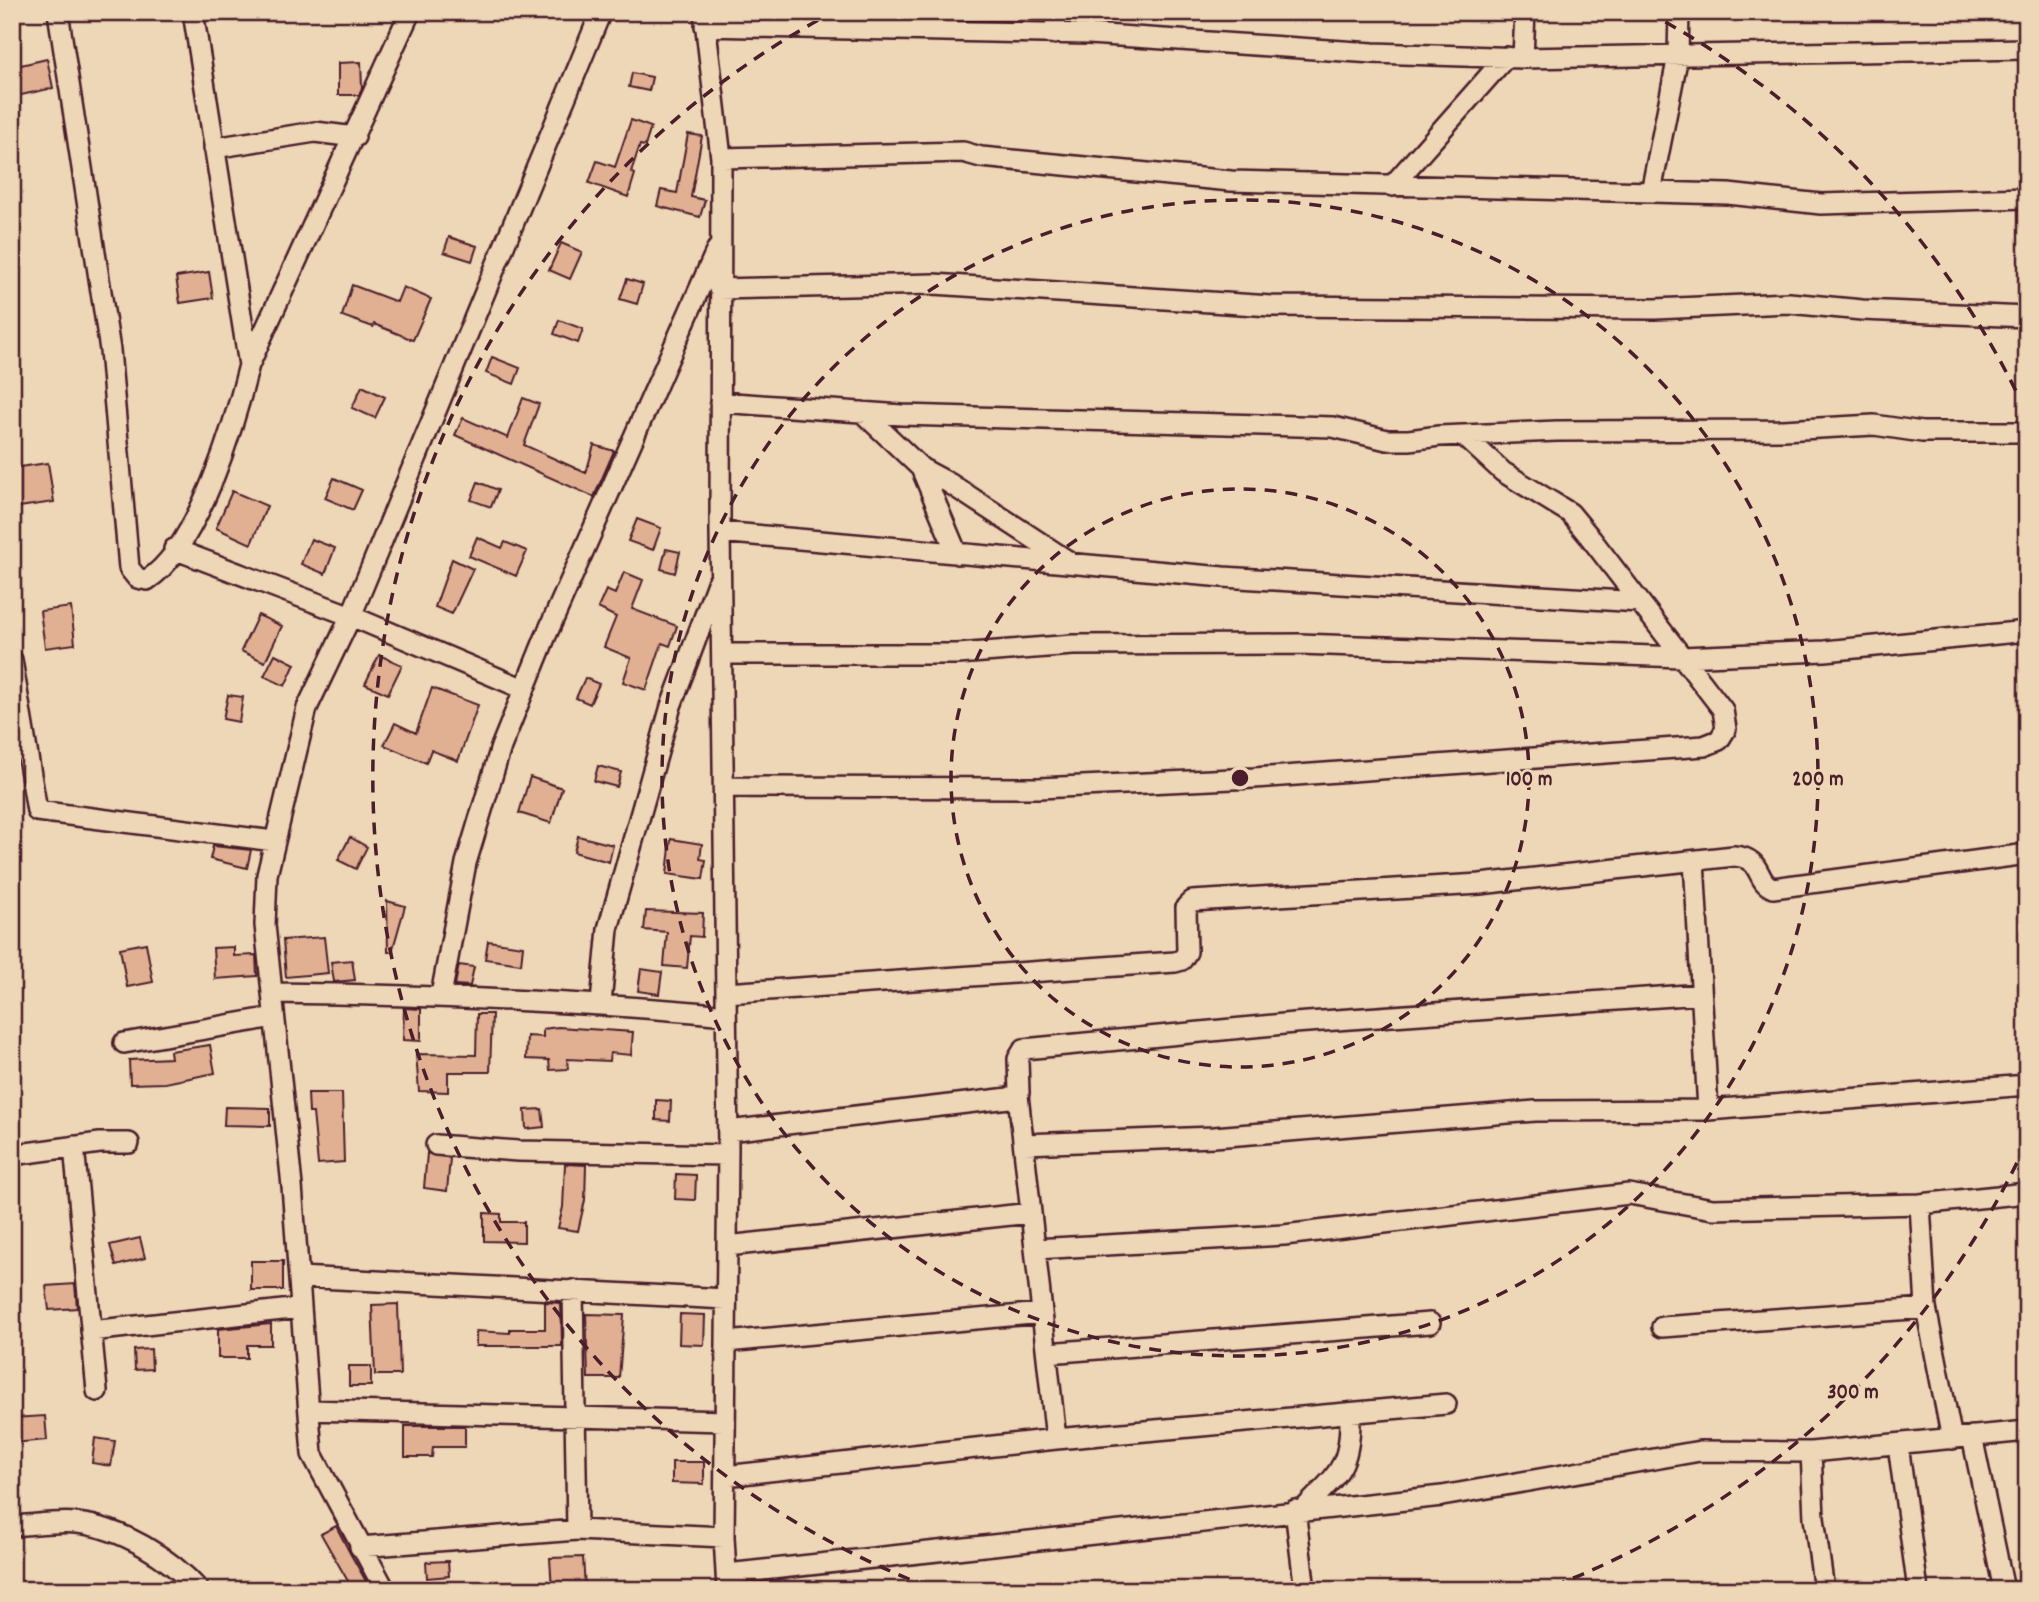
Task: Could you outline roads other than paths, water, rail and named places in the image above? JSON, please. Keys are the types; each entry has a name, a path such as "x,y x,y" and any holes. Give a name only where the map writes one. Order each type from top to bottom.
{"street":[{"path":"58,12 110,349 129,568 137,578 147,580 174,550 207,495 238,409 249,365 410,12"},
{"path":"193,12 249,365"},
{"path":"385,1590 312,1454 299,1277 265,925 267,876 307,708 351,616 601,12"},
{"path":"1055,34 1056,12"},
{"path":"1392,186 1515,57 1525,12"},
{"path":"1651,192 1678,56 1679,12"},
{"path":"2027,49 1515,57 1373,53 1055,34 704,19 721,158 720,532 728,1131 724,1536 727,1582 1299,1510 1442,1496 1700,1451 1811,1452 2027,1431"},
{"path":"215,148 315,132 355,137"},
{"path":"721,158 963,152 1231,181 1728,194 1821,204 2027,198"},
{"path":"441,995 466,863 501,747 722,239"},
{"path":"719,289 934,284 1271,306 1655,309 1789,303 1862,310 2027,317"},
{"path":"720,402 862,412 1334,427 1387,440 1874,425 1922,432 2027,432"},
{"path":"862,412 920,468 949,483 1072,564"},
{"path":"723,787 1066,787 1254,778 1704,746 1719,740 1726,729 1723,710 1570,513 1491,463 1464,436"},
{"path":"920,468 957,554"},
{"path":"720,532 1072,564 1458,593 1640,603"},
{"path":"174,550 351,616 524,689"},
{"path":"601,1003 608,929 671,706 721,572"},
{"path":"722,654 958,654 1073,645 1300,644 1682,657 1825,651 2027,631"},
{"path":"12,660 37,811 274,841"},
{"path":"726,993 1175,962 1182,960 1187,952 1186,907 1192,901 1480,884 1743,857 1758,867 1766,885 1773,888 2027,854"},
{"path":"1693,861 1708,1110"},
{"path":"272,993 441,995 601,1003 726,1015"},
{"path":"1056,1438 1018,1095 1018,1059 1024,1049 1293,1023 1701,994"},
{"path":"124,1043 274,1017"},
{"path":"1024,1144 1214,1137 1535,1111 1708,1110 2027,1084"},
{"path":"728,1131 1018,1095"},
{"path":"12,1155 74,1146 129,1143"},
{"path":"436,1145 531,1152 726,1154"},
{"path":"74,1146 97,1391"},
{"path":"1035,1249 1284,1235 1629,1194 1713,1209 1920,1204 2027,1193"},
{"path":"1920,1204 1926,1308 1952,1439"},
{"path":"727,1246 1031,1213"},
{"path":"299,1277 726,1299"},
{"path":"573,1290 577,1530"},
{"path":"91,1331 301,1308"},
{"path":"1662,1327 1926,1308"},
{"path":"726,1342 1042,1313"},
{"path":"1047,1353 1430,1323"},
{"path":"725,1476 1056,1438 1446,1404"},
{"path":"309,1410 725,1421"},
{"path":"1299,1510 1344,1467 1349,1451 1350,1413"},
{"path":"1972,1436 2004,1590"},
{"path":"1898,1445 1918,1590"},
{"path":"1811,1452 1814,1518 1824,1590"},
{"path":"1299,1510 1305,1590"},
{"path":"12,1526 76,1523 106,1529 135,1541 199,1590"},
{"path":"360,1547 577,1530 724,1536"}]}
